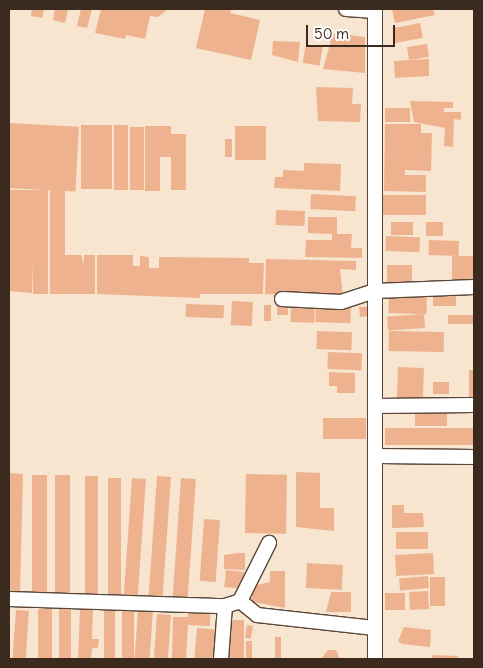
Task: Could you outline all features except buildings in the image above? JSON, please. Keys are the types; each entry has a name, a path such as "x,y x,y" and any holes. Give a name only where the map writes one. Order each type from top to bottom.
{"street":[{"path":"346,9 375,10 375,291 378,456 375,659"},
{"path":"282,299 341,302 375,291 474,287"},
{"path":"377,406 474,405"},
{"path":"378,456 474,457"},
{"path":"9,599 224,606 240,601 269,543"},
{"path":"240,601 257,615 374,628"},
{"path":"222,659 224,606"}]}
